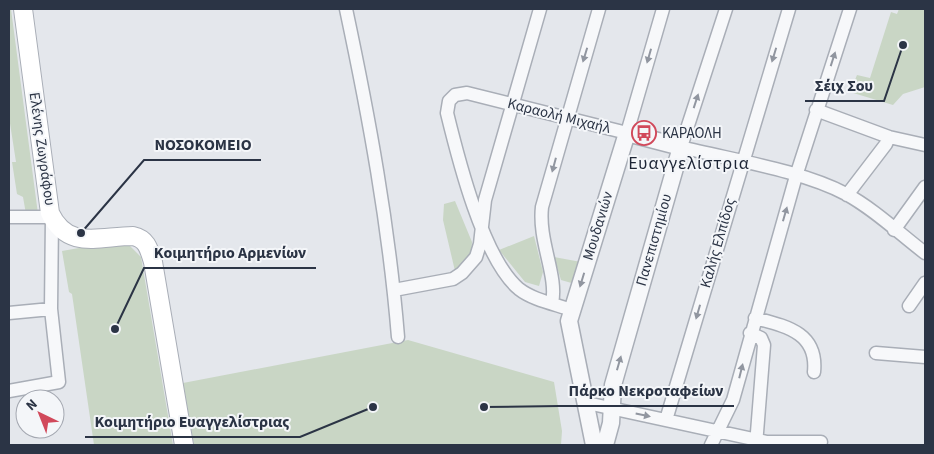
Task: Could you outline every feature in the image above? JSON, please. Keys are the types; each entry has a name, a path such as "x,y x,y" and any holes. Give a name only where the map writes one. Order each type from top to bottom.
{"main road":[{"name":"Ελένης Ζωγράφου","path":"23,9 47,198 52,217 61,229 73,238 90,239 133,236 139,237 147,244 153,262 184,445"}],"street":[{"path":"346,9 370,129 394,290 398,337"},
{"path":"394,290 444,282 459,276 476,257 480,244 485,200 540,9"},
{"path":"552,303 554,291 543,244 541,219 567,118 599,9"},
{"name":"Μουδανιών","path":"594,445 587,403 569,326 572,310 663,9"},
{"name":"Πανεπιστημίου","path":"605,445 611,423 614,380 681,147 726,9"},
{"name":"Καλής Ελπίδος","path":"666,420 789,9"},
{"path":"711,445 731,405 796,176 850,9"},
{"name":"Καραολή Μιχαήλ","path":"481,223 465,179 447,112 450,99 457,94 464,93 512,104 796,176 847,194 925,253"},
{"path":"816,110 889,137 925,145"},
{"path":"847,194 886,144 889,137"},
{"path":"894,230 925,187"},
{"path":"9,217 52,217 51,310 59,382 9,391"},
{"path":"481,223 494,254 514,283 527,294 572,310"},
{"path":"909,306 925,283"},
{"path":"9,313 51,310"},
{"path":"755,318 784,326 801,334 809,348 814,372"},
{"path":"750,333 760,337 764,345 757,442"},
{"path":"876,352 925,357"},
{"path":"587,403 757,442 821,442"}],"green space":[{"path":"9,9 11,9 38,214 26,214 23,197 17,194 12,162 16,162 9,117"},
{"path":"899,9 925,9 925,87 903,94 893,105 850,92 857,75 870,78 891,12 897,14"},
{"path":"455,201 472,242 471,256 455,271 443,220 444,204"},
{"path":"534,236 543,272 539,286 525,282 499,250"},
{"path":"124,240 141,257 173,445 94,445 72,294 69,292 62,251"},
{"path":"554,257 581,262 575,284 561,280"},
{"path":"408,340 554,382 562,431 561,445 194,445 183,383"}],"place":[{"name":"Σέιχ Σου","path":"903,45"},
{"name":"ΚΑΡΑΟΛΗ","path":"644,133"},
{"name":"ΝΟΣΟΚΟΜΕΙΟ","path":"81,233"},
{"name":"Κοιμητήριο Αρμενίων","path":"115,329"},
{"name":"Κοιμητήριο Ευαγγελίστριας","path":"373,407"},
{"name":"Πάρκο Νεκροταφείων","path":"484,407"}],"district":[{"name":"Ευαγγελίστρια","path":"689,163"}]}
